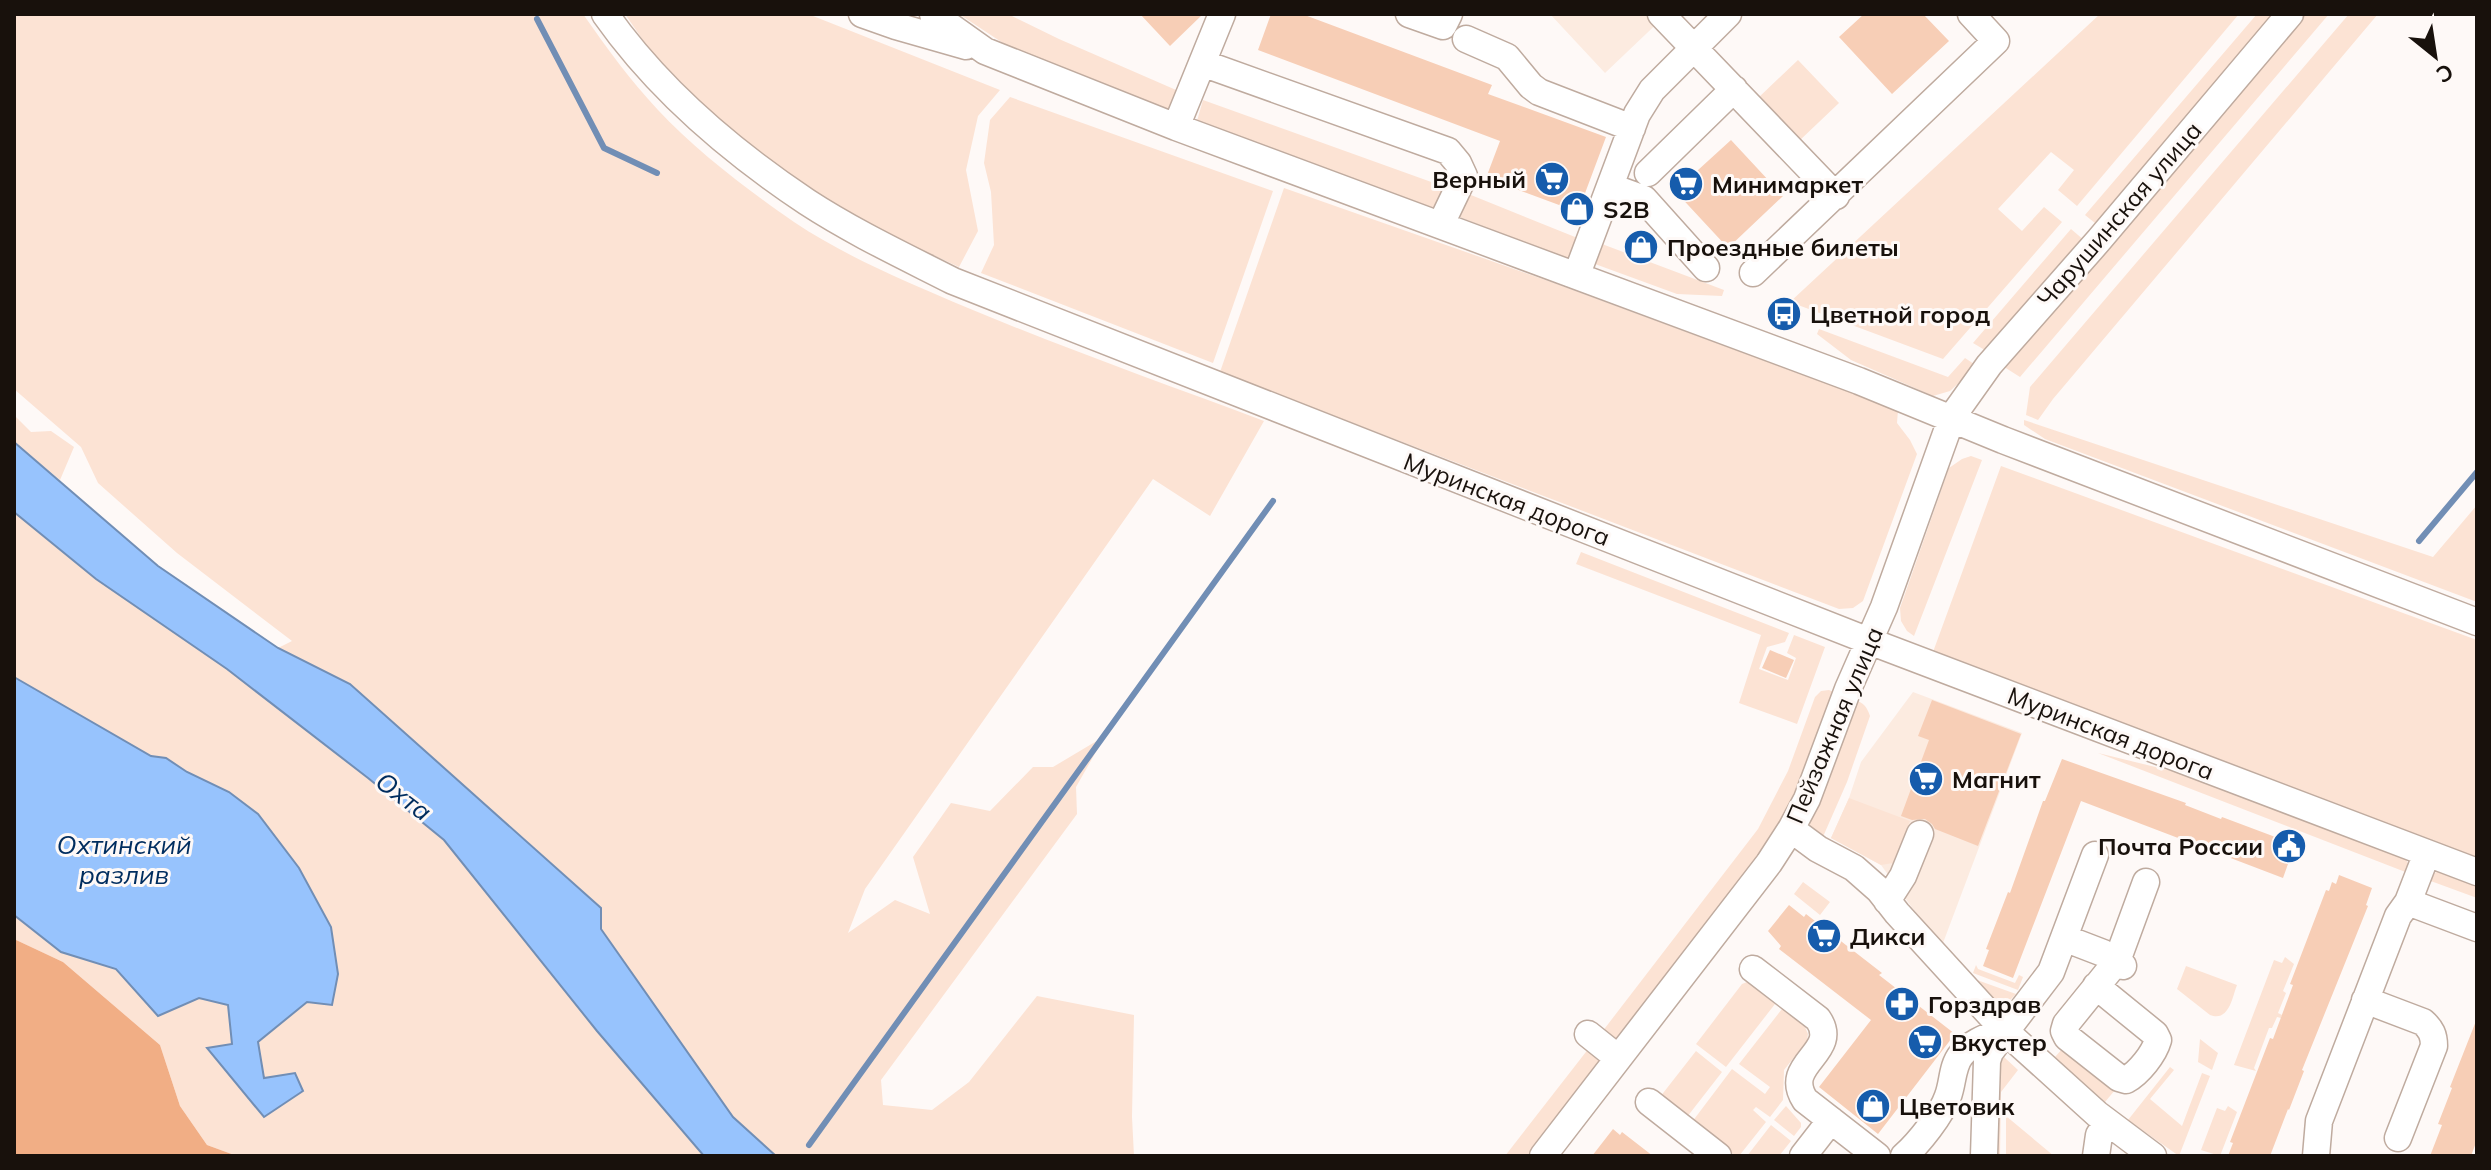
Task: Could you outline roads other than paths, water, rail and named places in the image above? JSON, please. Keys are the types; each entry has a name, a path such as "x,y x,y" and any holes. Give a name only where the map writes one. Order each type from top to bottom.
{"street":[{"name":"Муринская дорога","path":"605,14 624,41 722,139 807,202 953,281 1869,641 2477,872"},
{"path":"862,14 985,51 1176,127 1577,274 1952,417 2018,446 2477,622"},
{"path":"933,14 985,51"},
{"path":"1176,127 1222,14"},
{"path":"1409,14 1443,26 1449,14"},
{"path":"1661,14 1836,196"},
{"path":"1577,274 1637,114 1652,90 1728,14"},
{"path":"1753,273 1996,41 1971,14"},
{"name":"Чарушинская улица","path":"1952,417 1989,365 2290,14"},
{"path":"1466,39 1507,57 1539,92 1632,128"},
{"path":"1202,63 1448,151 1464,176 1441,224"},
{"path":"1648,173 1734,89"},
{"path":"1611,187 1644,199 1706,268"},
{"name":"Пейзажная улица","path":"1543,1156 1769,863 1791,829 1807,799 1848,689 1884,607 1952,417"},
{"path":"1791,829 1818,849 1854,868 2004,1030 2108,1123 2153,1156"},
{"path":"1887,901 1903,876 1920,834"},
{"path":"2316,1156 2319,1121 2398,916 2408,902 2427,853"},
{"path":"1984,1156 1987,1061 1990,1052 2051,972 2095,855"},
{"path":"2096,986 2120,963 2146,882"},
{"path":"2408,902 2477,928"},
{"path":"2064,938 2120,963"},
{"path":"1753,969 1824,1027 1822,1045 1801,1072 1799,1091 1805,1100 1877,1156"},
{"path":"2365,1000 2423,1022 2434,1037 2434,1046 2398,1138"},
{"path":"1904,1156 1942,1109 1962,1053 1977,1042 2004,1030"},
{"path":"1588,1034 1618,1058"},
{"path":"1649,1102 1718,1156"},
{"path":"1803,1156 1831,1120"},
{"path":"2096,1156 2099,1135 2108,1123"}],"water":[{"name":"Охта","path":"14,442 158,566 278,648 350,684 601,908 601,929 733,1117 776,1156 704,1156 597,1031 444,840 227,669 96,579 14,512"},
{"name":"Охтинский разлив","path":"14,677 151,756 166,758 229,792 258,814 299,868 331,927 338,974 332,1005 307,1002 258,1042 264,1078 295,1073 303,1091 264,1117 207,1048 232,1044 228,1005 199,998 158,1016 116,969 61,952 14,915"}],"waterway":[{"path":"537,19 604,148 657,173"},
{"path":"2419,541 2477,472"},
{"path":"809,1145 1273,501"}],"place":[{"name":"Верный","path":"1552,179"},
{"name":"Минимаркет","path":"1686,184"},
{"name":"S2B","path":"1577,209"},
{"name":"Проездные билеты","path":"1641,247"},
{"name":"Цветной город","path":"1784,314"},
{"name":"Магнит","path":"1926,779"},
{"name":"Почта России","path":"2289,846"},
{"name":"Дикси","path":"1824,936"},
{"name":"Горздрав","path":"1902,1004"},
{"name":"Вкустер","path":"1925,1042"},
{"name":"Цветовик","path":"1873,1106"}]}
